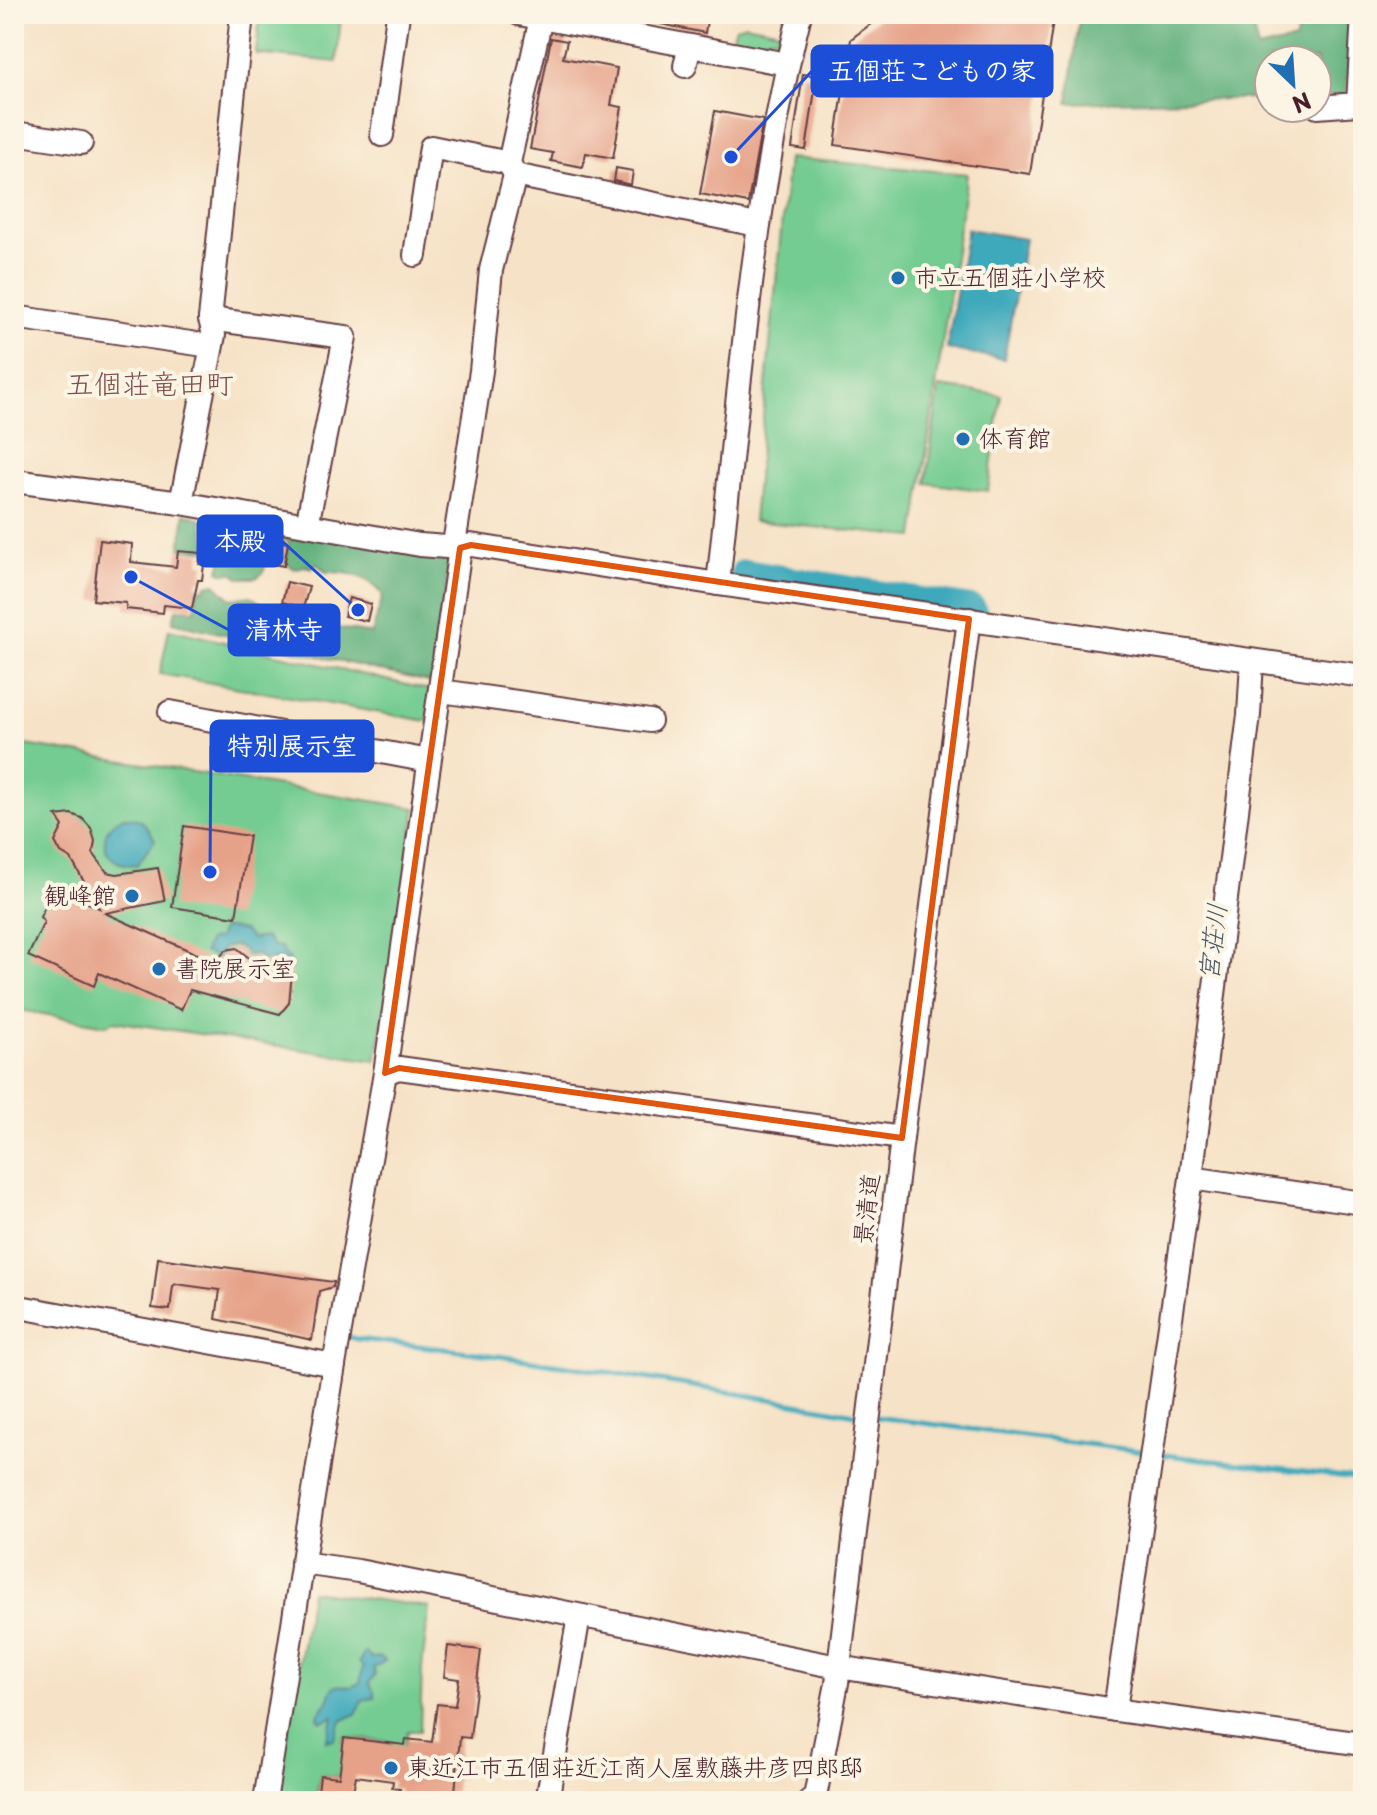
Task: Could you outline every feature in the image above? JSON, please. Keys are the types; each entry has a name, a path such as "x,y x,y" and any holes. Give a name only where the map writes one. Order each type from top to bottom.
{"street":[{"path":"181,503 214,335 210,319 242,14"},
{"path":"382,135 398,14"},
{"path":"718,584 757,225 787,64 800,14"},
{"path":"1333,108 1358,104 1363,14"},
{"path":"265,1801 334,1365 385,1073 402,943 425,810 429,761 460,548 455,538 481,371 491,270 512,169 530,16 688,56 721,43 787,64"},
{"path":"14,133 81,143"},
{"path":"415,255 431,147 512,169 757,225"},
{"path":"14,317 211,346"},
{"path":"210,319 345,337 307,525"},
{"path":"14,481 181,503 420,545 460,548 471,545 718,584 1363,676"},
{"name":"景清道","path":"809,1801 815,1797 838,1667 969,619"},
{"path":"1115,1710 1191,1178 1249,715 1252,661"},
{"path":"441,691 650,721"},
{"path":"170,712 429,761"},
{"path":"385,1073 399,1068 902,1138"},
{"path":"1191,1178 1363,1203"},
{"path":"14,1306 334,1365"},
{"path":"302,1563 358,1571 838,1667 1363,1744"},
{"path":"547,1801 579,1616"}],"highlighted area":[{"path":"471,545 969,619 902,1138 399,1068 385,1073 460,548"}],"green space":[{"path":"260,14 341,14 337,62 256,54"},
{"path":"785,14 789,14 782,43 779,43 780,38 769,37 757,43 732,38 736,27 745,24 781,31"},
{"path":"1080,14 1256,14 1252,24 1257,44 1253,44 1253,98 1068,103"},
{"path":"1299,14 1352,14 1346,96 1333,96 1333,44 1279,44 1296,40"},
{"path":"788,158 967,174 914,537 753,521"},
{"name":"体育館","path":"939,387 1001,395 988,491 926,483"},
{"path":"185,513 201,519 206,550 180,549"},
{"path":"248,523 450,558 433,683 173,622 176,609 195,610 198,587 204,590 214,583 231,599 251,596 288,618 296,616 332,627 372,634 383,595 377,588 358,576 326,572 317,564 312,568 304,566 295,569 286,563 289,541 254,536 249,560 266,563 263,573 256,578 239,578 234,573 222,573 219,569 222,561 219,549 234,545 242,551"},
{"path":"169,629 433,691 427,721 160,674"},
{"path":"14,743 416,808 376,1061 114,1021 106,1025 14,1009"},
{"path":"311,1591 429,1607 422,1668 420,1731 408,1731 403,1753 392,1751 392,1742 344,1737 341,1777 320,1775 317,1792 311,1792 309,1801 276,1801"}],"water":[{"path":"967,229 1025,239 1004,359 947,349"},
{"path":"125,817 144,823 155,840 137,865 118,862 111,857 105,844 112,824"},
{"path":"222,929 244,931 252,939 265,937 273,946 281,947 289,958 291,969 283,959 261,960 258,954 246,955 235,945 223,948 217,957 204,952 209,940 218,939"},
{"path":"365,1652 372,1658 380,1657 385,1661 374,1667 375,1675 369,1683 375,1698 363,1700 356,1714 341,1721 334,1739 326,1741 334,1716 323,1721 319,1720 318,1715 335,1687 360,1683 363,1667 359,1662"}],"building":[{"path":"642,14 708,14 705,33 641,20"},
{"path":"884,14 1054,14 1030,174 835,145 851,39"},
{"path":"551,38 567,41 563,58 617,68 611,105 622,107 613,158 586,153 583,167 551,161 553,153 530,149"},
{"path":"803,74 817,76 806,150 792,148"},
{"path":"715,111 763,120 748,203 700,194"},
{"path":"616,168 633,171 631,185 614,181"},
{"path":"254,537 288,543 284,566 250,560"},
{"path":"100,540 132,544 131,562 176,567 178,551 201,553 199,564 204,565 202,580 198,580 192,608 164,605 163,613 126,609 126,603 93,600"},
{"path":"287,582 309,587 303,608 282,602"},
{"path":"349,598 371,604 367,621 344,616"},
{"path":"71,814 82,818 91,828 95,841 93,853 107,872 117,874 158,868 165,901 105,913 215,962 226,950 237,948 249,958 284,964 285,970 292,972 289,1003 280,1014 190,990 181,1010 99,973 94,986 28,956 44,922 40,917 54,887 99,908 71,859 61,853 55,842 63,826 56,816"},
{"path":"184,826 249,836 236,917 172,907"},
{"path":"158,1258 334,1282 333,1287 319,1291 312,1340 216,1319 220,1290 176,1284 173,1286 170,1310 152,1308"},
{"path":"448,1646 481,1650 470,1738 460,1737 455,1792 452,1791 451,1801 399,1798 400,1789 392,1788 393,1781 356,1776 351,1801 317,1801 320,1775 339,1777 344,1738 405,1745 406,1739 432,1742 437,1704 455,1706 459,1679 444,1677"}],"waterway":[{"name":"宮荘川","path":"745,574 972,610"},
{"path":"347,1336 610,1372 862,1415"},
{"path":"876,1417 1148,1452"},
{"path":"1158,1454 1363,1479"}],"place":[{"name":"五個荘こどもの家","path":"731,157"},
{"name":"市立五個荘小学校","path":"898,278"},
{"name":"体育館","path":"963,439"},
{"name":"清林寺","path":"131,577"},
{"name":"本殿","path":"358,610"},
{"name":"特別展示室","path":"210,872"},
{"name":"観峰館","path":"132,896"},
{"name":"書院展示室","path":"159,969"},
{"name":"東近江市五個荘近江商人屋敷藤井彦四郎邸","path":"391,1768"}],"district":[{"name":"五個荘竜田町","path":"150,384"}]}
